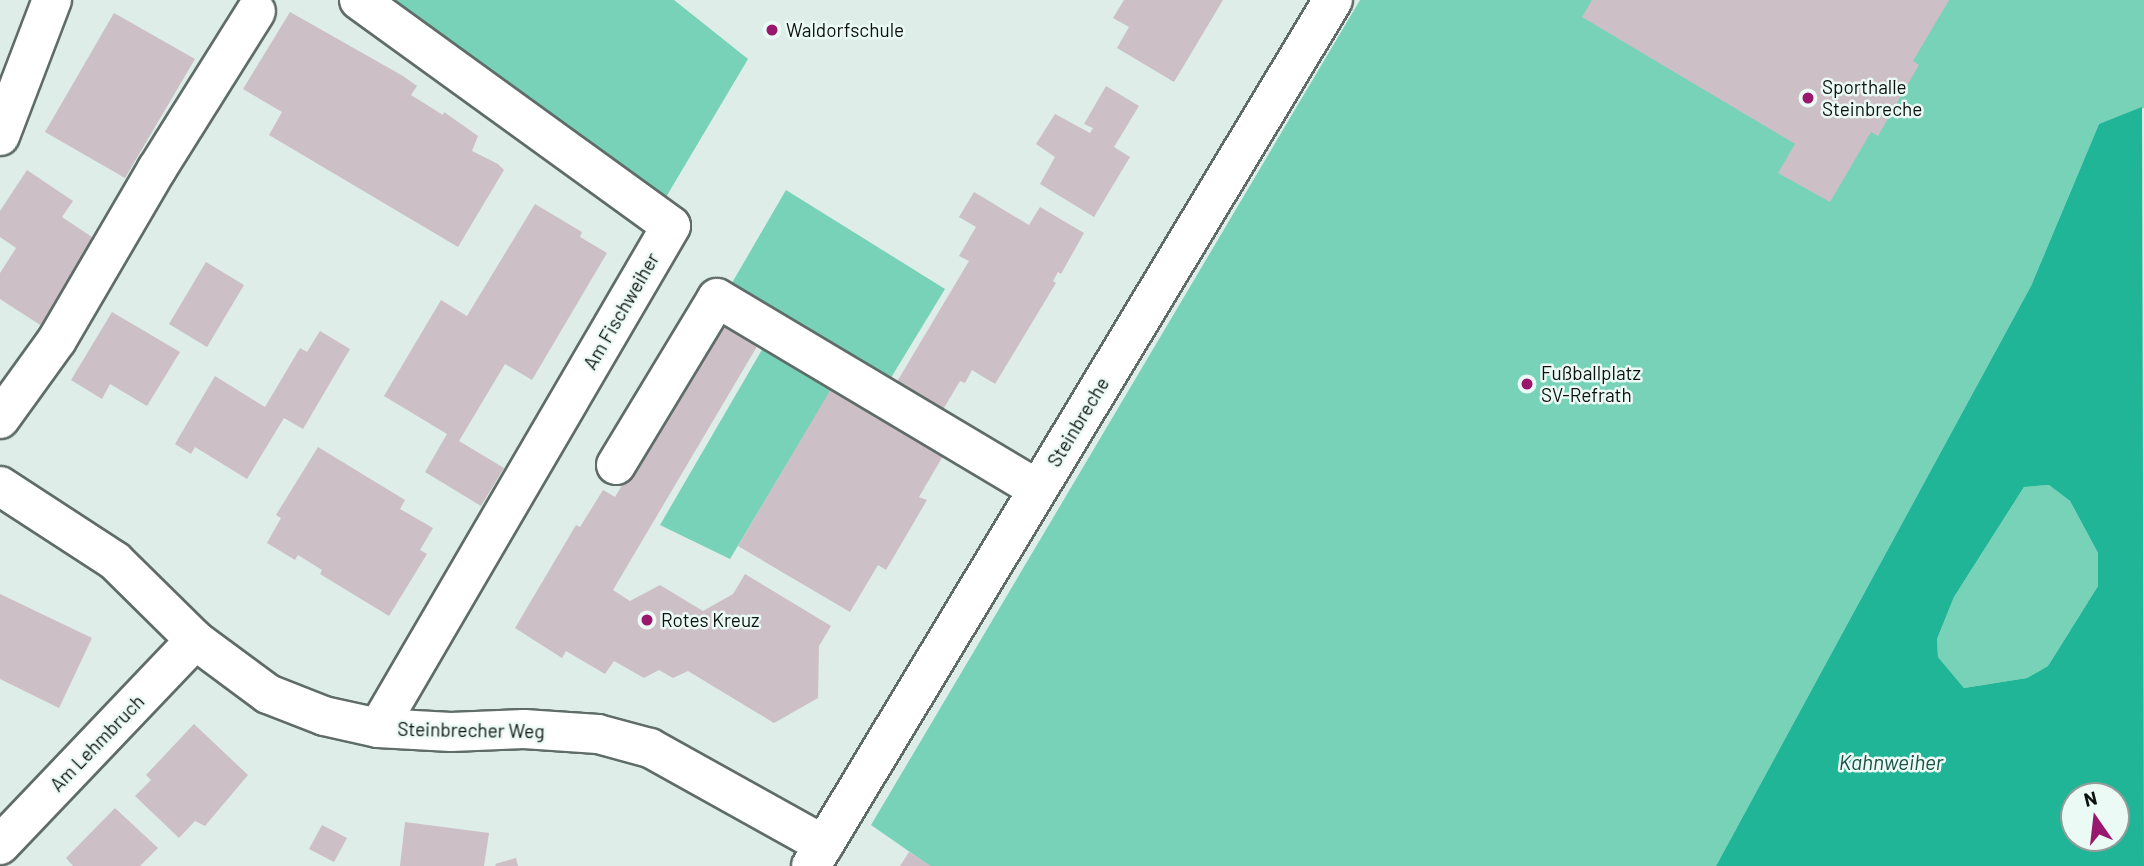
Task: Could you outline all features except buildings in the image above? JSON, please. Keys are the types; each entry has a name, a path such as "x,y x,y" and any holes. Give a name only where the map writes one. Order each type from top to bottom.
{"street":[{"path":"0,136 52,0"},
{"name":"Am Fischweiher","path":"359,0 671,226 378,728"},
{"name":"Steinbreche","path":"818,856 1333,0"},
{"path":"0,419 57,340 157,169 256,11"},
{"path":"616,465 717,298 1037,489"},
{"name":"Steinbrecher Weg","path":"0,486 115,561 195,640 268,694 324,716 378,728 451,732 524,729 598,734 650,748 818,856"},
{"name":"Am Lehmbruch","path":"0,845 195,640"}],"shaded area":[{"path":"380,0 674,0 748,59 653,219"},
{"name":"Fußballplatz SV-Refrath","path":"1360,0 2144,0 2144,108 2099,124 2031,286 1716,866 930,866 871,825"},
{"path":"786,190 945,289 889,381 729,288"},
{"path":"763,348 833,387 730,559 660,525"},
{"path":"2049,485 2070,501 2098,553 2098,586 2048,666 2027,678 1964,688 1938,657 1937,639 1954,597 2024,487"}],"water":[{"name":"Kahnweiher","path":"2142,107 2144,866 1716,866 2031,286 2099,124","holes":["2049,485 2070,501 2098,553 2098,586 2048,666 2027,678 1964,688 1938,657 1937,639 1954,597 2024,487"]}],"place":[{"name":"Waldorfschule","path":"772,30"},
{"name":"Sporthalle Steinbreche","path":"1808,98"},
{"name":"Fußballplatz SV-Refrath","path":"1527,384"},
{"name":"Rotes Kreuz","path":"647,620"}]}
